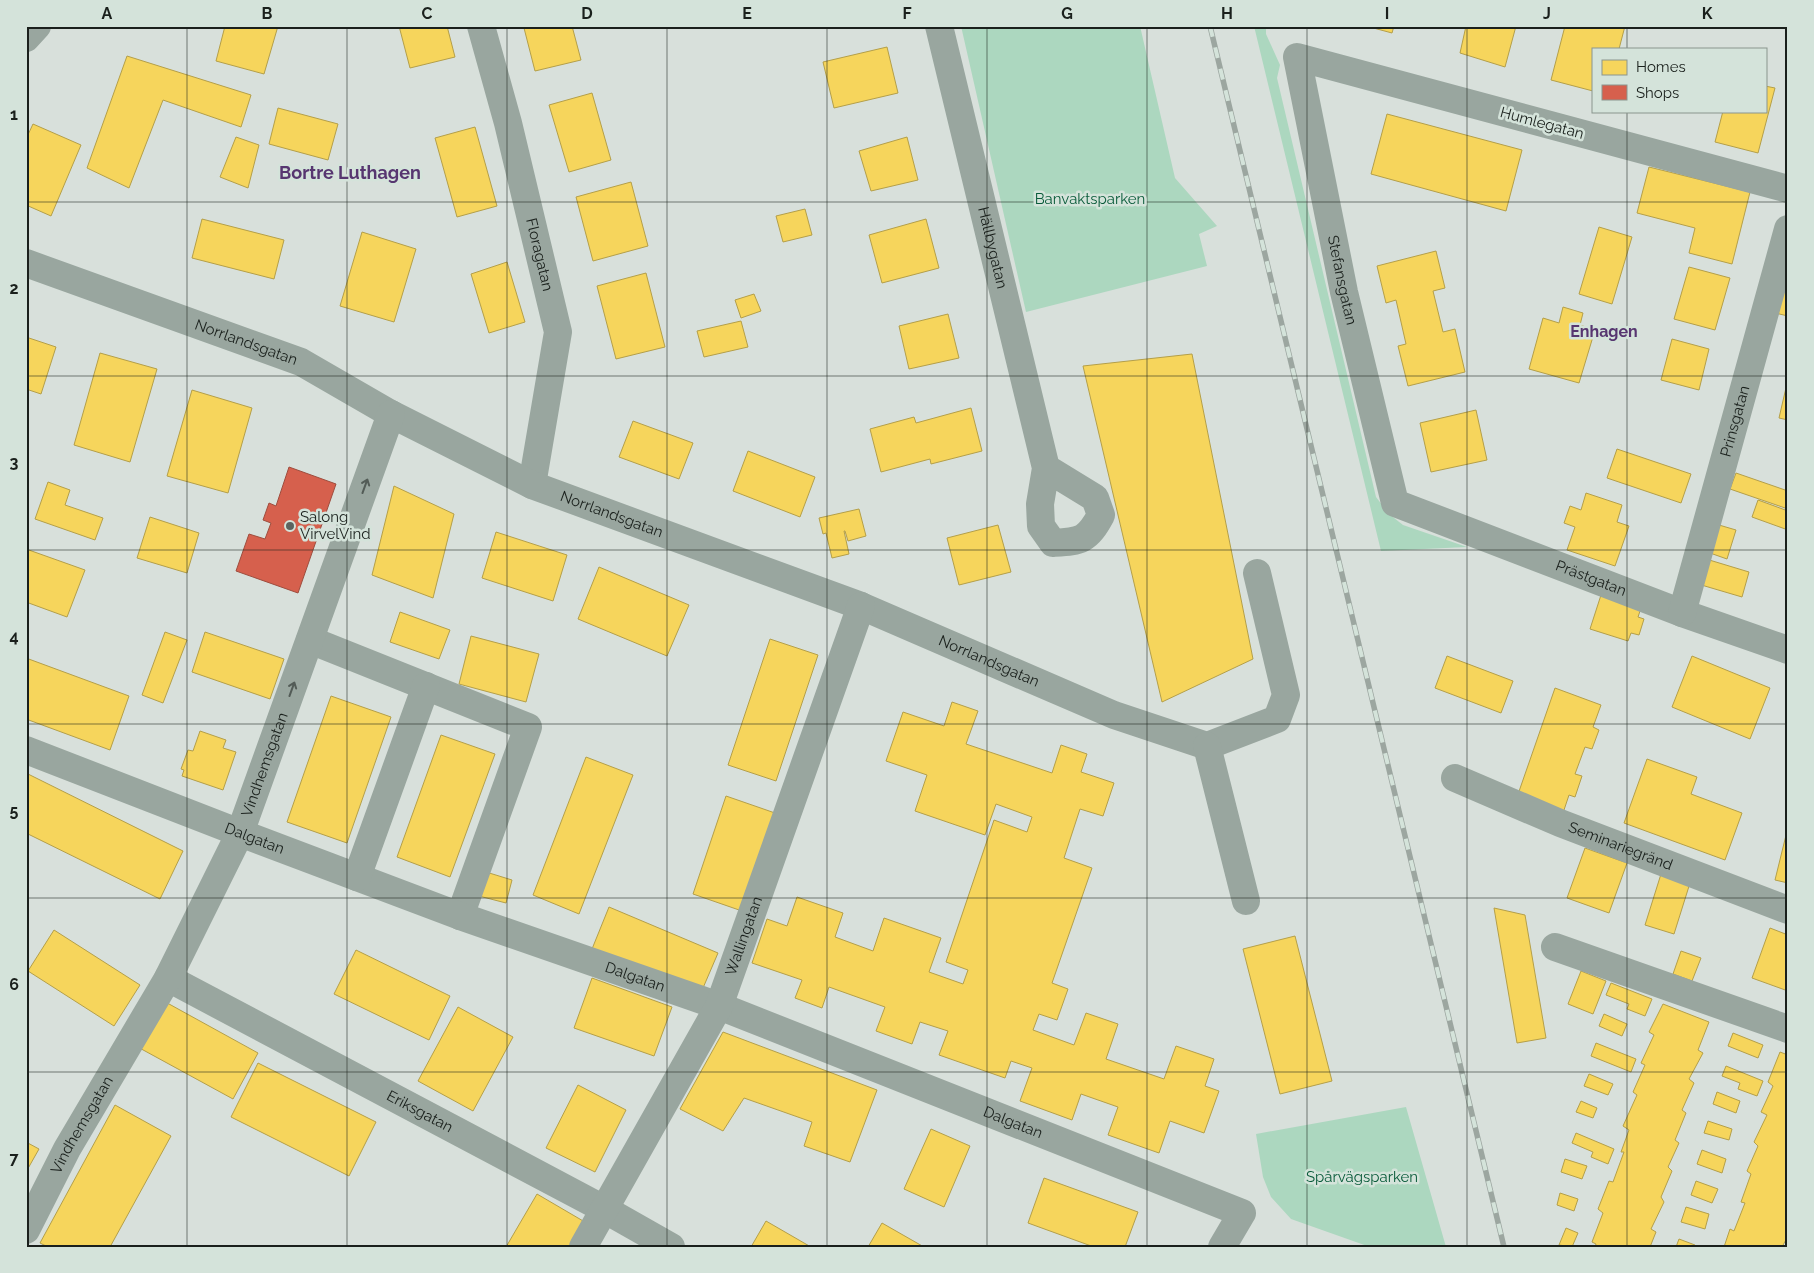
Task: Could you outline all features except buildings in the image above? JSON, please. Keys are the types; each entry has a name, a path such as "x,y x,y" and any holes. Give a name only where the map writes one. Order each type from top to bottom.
{"street":[{"name":"Floragatan","path":"481,26 508,123 558,332 532,485"},
{"name":"Hällbygatan","path":"939,26 1046,468"},
{"name":"Humlegatan","path":"1297,57 1788,189"},
{"name":"Stefansgatan","path":"1297,57 1344,292 1395,503"},
{"name":"Prinsgatan","path":"1682,613 1788,228"},
{"name":"Norrlandsgatan","path":"26,263 302,362 392,414 532,485 861,606 1114,715 1207,746"},
{"name":"Vindhemsgatan","path":"26,1230 67,1150 168,978 240,833 392,414"},
{"name":"Prästgatan","path":"1395,503 1682,613 1788,650"},
{"path":"1246,901 1207,746 1277,719 1286,695 1257,573"},
{"name":"Wallingatan","path":"583,1247 719,1006 861,606"},
{"path":"310,640 528,727 460,916"},
{"path":"357,877 426,686"},
{"name":"Dalgatan","path":"26,750 460,916 719,1006 1242,1213 1222,1247"},
{"name":"Seminariegränd","path":"1455,778 1560,823 1788,910"},
{"path":"1555,947 1788,1029"},
{"name":"Eriksgatan","path":"168,978 604,1209 671,1247"}],"green space":[{"name":"Banvaktsparken","path":"961,26 1140,26 1175,178 1217,226 1199,234 1207,266 1026,312"},
{"path":"1254,26 1266,26 1266,34 1280,65 1277,78 1376,497 1389,514 1403,525 1467,547 1381,551"},
{"name":"Spårvägsparken","path":"1406,1107 1446,1247 1370,1247 1291,1219 1271,1197 1263,1177 1256,1134"}],"railway":[{"path":"1210,26 1504,1247"}],"place":[{"name":"Salong VirvelVind","path":"290,526"}],"district":[{"name":"Bortre Luthagen","path":"350,173"},
{"name":"Enhagen","path":"1604,331"}]}
